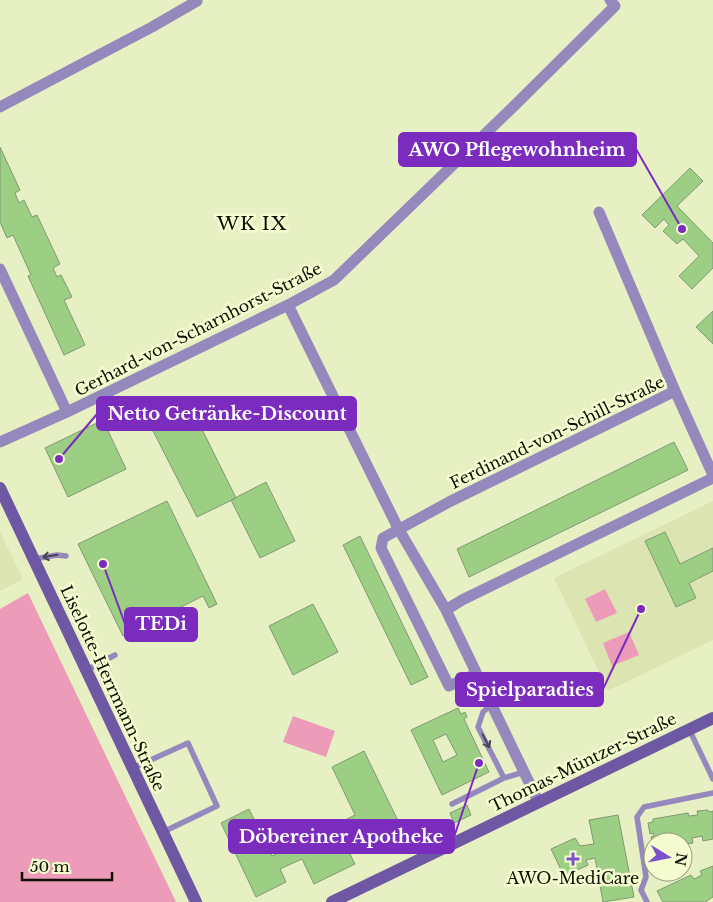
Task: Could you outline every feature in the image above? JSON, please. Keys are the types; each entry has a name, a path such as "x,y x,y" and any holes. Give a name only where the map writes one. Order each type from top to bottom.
{"street":[{"name":"Gerhard-von-Scharnhorst-Straße","path":"0,442 67,412 288,305 334,280 615,6 610,0"},
{"path":"0,107 152,27 197,1"},
{"path":"600,212 675,391"},
{"name":"Gerhard-von-Scharnhorst-Straße","path":"0,269 67,412"},
{"path":"288,305 398,528 446,610 538,801"},
{"name":"Ferdinand-von-Schill-Straße","path":"446,610 462,600 713,477 675,391 398,528 383,538 381,548 449,686 476,674"},
{"name":"Liselotte-Herrmann-Straße","path":"0,488 196,902"},
{"name":"Thomas-Müntzer-Straße","path":"332,902 713,718"}],"lane":[{"path":"34,559 57,555 66,556"},
{"path":"87,670 114,655"},
{"path":"491,705 483,712 478,727 504,778"},
{"path":"689,729 713,779"},
{"path":"133,768 188,744 218,806 163,832"},
{"path":"452,804 504,778 524,772"},
{"path":"647,902 641,890 646,878 637,817 644,807 713,793"}],"shaded area":[{"path":"713,501 713,640 608,691 554,578"},
{"path":"0,532 23,579 0,591"},
{"path":"605,589 617,613 596,622 585,599"},
{"path":"28,593 176,902 0,902 0,609"},
{"path":"629,632 639,655 612,666 603,643"},
{"path":"293,716 335,731 326,757 283,742"}],"building":[{"path":"0,147 20,190 15,193 19,203 24,200 32,217 37,215 60,264 53,268 57,277 61,275 72,297 64,300 85,345 64,355 28,276 31,275 13,235 7,238 0,222"},
{"path":"690,168 703,181 677,206 713,243 713,268 692,289 679,276 699,256 683,239 677,244 663,231 669,225 664,219 655,228 642,215"},
{"path":"713,311 713,344 696,327"},
{"path":"192,409 236,498 197,517 152,429"},
{"path":"103,420 126,469 68,497 45,448"},
{"path":"674,442 688,470 469,577 457,549"},
{"path":"266,482 295,541 260,558 231,500"},
{"path":"167,501 217,604 209,608 203,596 123,636 78,544"},
{"path":"665,532 680,564 713,548 713,571 689,583 696,598 676,607 645,541"},
{"path":"360,536 428,677 411,685 343,545"},
{"path":"313,604 338,652 293,675 269,626"},
{"path":"458,708 461,714 465,712 467,717 464,719 489,772 442,795 411,730","holes":["446,734 457,755 443,762 433,740"]},
{"path":"364,751 402,829 370,845 362,829 342,838 355,864 314,884 302,859 280,869 286,882 256,897 221,823 249,809 272,856 355,815 332,767"},
{"path":"467,805 471,815 454,823 450,813"},
{"path":"697,811 713,811 713,839 703,841 702,836 693,838 693,832 650,832 648,823 653,822 653,819 688,813 689,816 698,815"},
{"name":"AWO-MediCare","path":"618,815 634,897 603,902 595,858 586,860 588,865 564,876 551,849 575,838 580,846 594,844 589,820"},
{"path":"713,866 713,897 705,902 663,902 657,891 676,882 693,882 693,878 694,879 702,875 700,871"}],"place":[{"name":"AWO Pflegewohnheim","path":"682,229"},
{"name":"Netto Getränke-Discount","path":"59,459"},
{"name":"TEDi","path":"103,564"},
{"name":"Spielparadies","path":"641,609"},
{"name":"Döbereiner Apotheke","path":"479,763"},
{"name":"AWO-MediCare","path":"573,859"}],"district":[{"name":"WK IX","path":"252,223"}]}
